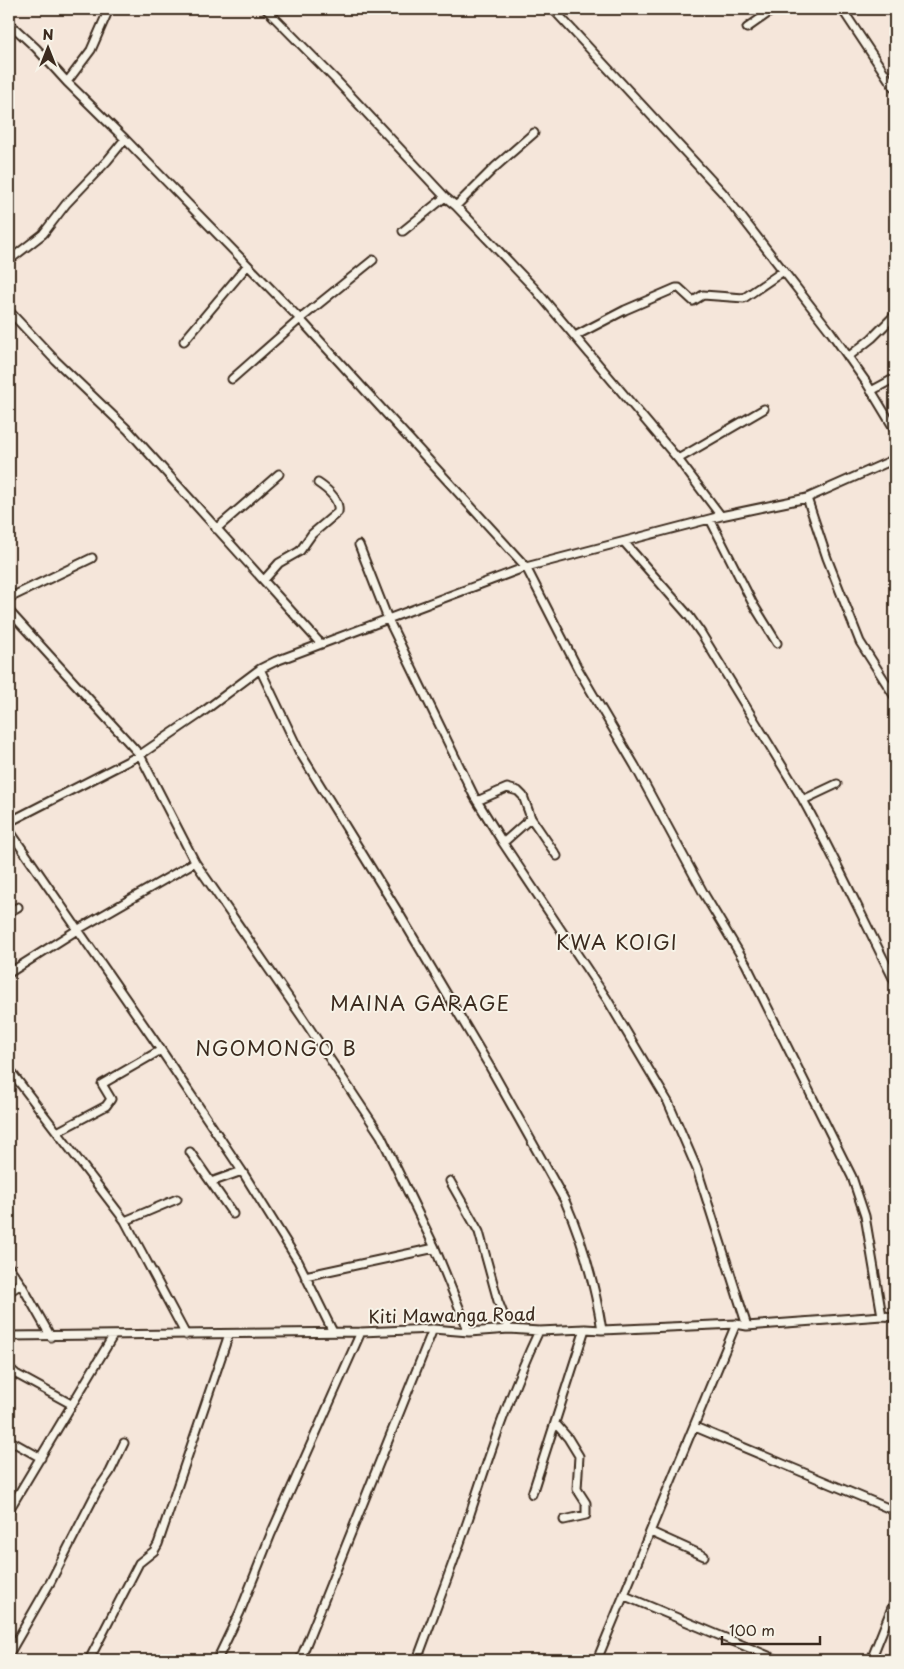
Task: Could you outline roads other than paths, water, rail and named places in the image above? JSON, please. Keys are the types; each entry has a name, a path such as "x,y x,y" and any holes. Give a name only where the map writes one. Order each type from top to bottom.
{"street":[{"path":"67,82 91,50 109,9"},
{"path":"266,9 381,127 445,197 536,289 678,459 720,516"},
{"path":"553,9 723,194 782,272 830,331 895,430"},
{"path":"747,28 774,9"},
{"path":"842,9 895,88"},
{"path":"9,23 36,48 67,82 300,319 526,567 578,669 635,766 704,894 746,964 852,1177 864,1216 882,1316"},
{"path":"456,206 495,167 534,133"},
{"path":"12,258 43,234 66,204 125,139"},
{"path":"403,231 445,197"},
{"path":"232,379 300,319 373,260"},
{"path":"184,341 247,266"},
{"path":"575,336 625,310 676,288 679,288 693,301 703,295 744,298 782,272"},
{"path":"9,311 56,361 128,430 320,643"},
{"path":"848,357 872,338 895,315"},
{"path":"871,392 895,378"},
{"path":"678,459 764,410"},
{"path":"9,822 140,755 200,714 260,669 276,660 526,567 720,516 807,498 895,459"},
{"path":"216,529 279,474"},
{"path":"264,580 279,563 300,551 312,534 338,512 339,507 335,499 318,482"},
{"path":"807,498 860,642 895,697"},
{"path":"710,519 753,604 777,643"},
{"path":"624,542 697,627 803,800 836,861 895,982"},
{"path":"359,545 388,619 434,718 477,801 607,998 668,1102 697,1169 747,1326"},
{"path":"9,598 92,558"},
{"path":"9,611 140,755 195,862 381,1136 435,1248 469,1332"},
{"path":"260,669 299,751 476,1042 565,1201 596,1292 602,1330"},
{"path":"803,800 837,784"},
{"path":"477,801 507,788 518,791 523,796 531,818 557,856"},
{"path":"503,843 531,818"},
{"path":"9,830 242,1171 282,1234 333,1332"},
{"path":"9,974 77,930 195,862"},
{"path":"9,912 18,907"},
{"path":"57,1132 106,1106 111,1099 102,1084 161,1050"},
{"path":"9,1068 125,1222 186,1335"},
{"path":"190,1152 233,1214"},
{"path":"211,1182 242,1171"},
{"path":"450,1182 479,1232 498,1301 509,1329"},
{"path":"125,1222 177,1199"},
{"path":"305,1276 435,1248"},
{"path":"9,1267 21,1284 50,1337"},
{"path":"9,1292 21,1284"},
{"name":"Kiti Mawanga Road","path":"9,1336 361,1332 433,1328 469,1332 509,1329 539,1331 602,1330 736,1324 747,1326 882,1316 895,1317"},
{"path":"597,1660 736,1324"},
{"path":"300,1660 433,1328"},
{"path":"532,1494 585,1329"},
{"path":"417,1660 503,1418 523,1365 539,1331"},
{"path":"217,1660 240,1612 271,1534 361,1332"},
{"path":"89,1660 139,1563 154,1551 158,1544 229,1334"},
{"path":"9,1510 112,1336"},
{"path":"9,1368 16,1374 71,1404"},
{"path":"555,1423 568,1438 579,1456 577,1489 586,1503 586,1515 564,1520"},
{"path":"694,1427 895,1511"},
{"path":"9,1440 41,1458"},
{"path":"9,1654 51,1581 124,1443"},
{"path":"651,1532 704,1556"},
{"path":"625,1596 778,1660"},
{"path":"870,1660 895,1600"}],"district":[{"name":"KWA KOIGI","path":"617,943"},
{"name":"MAINA GARAGE","path":"420,1004"},
{"name":"NGOMONGO B","path":"276,1049"}]}
